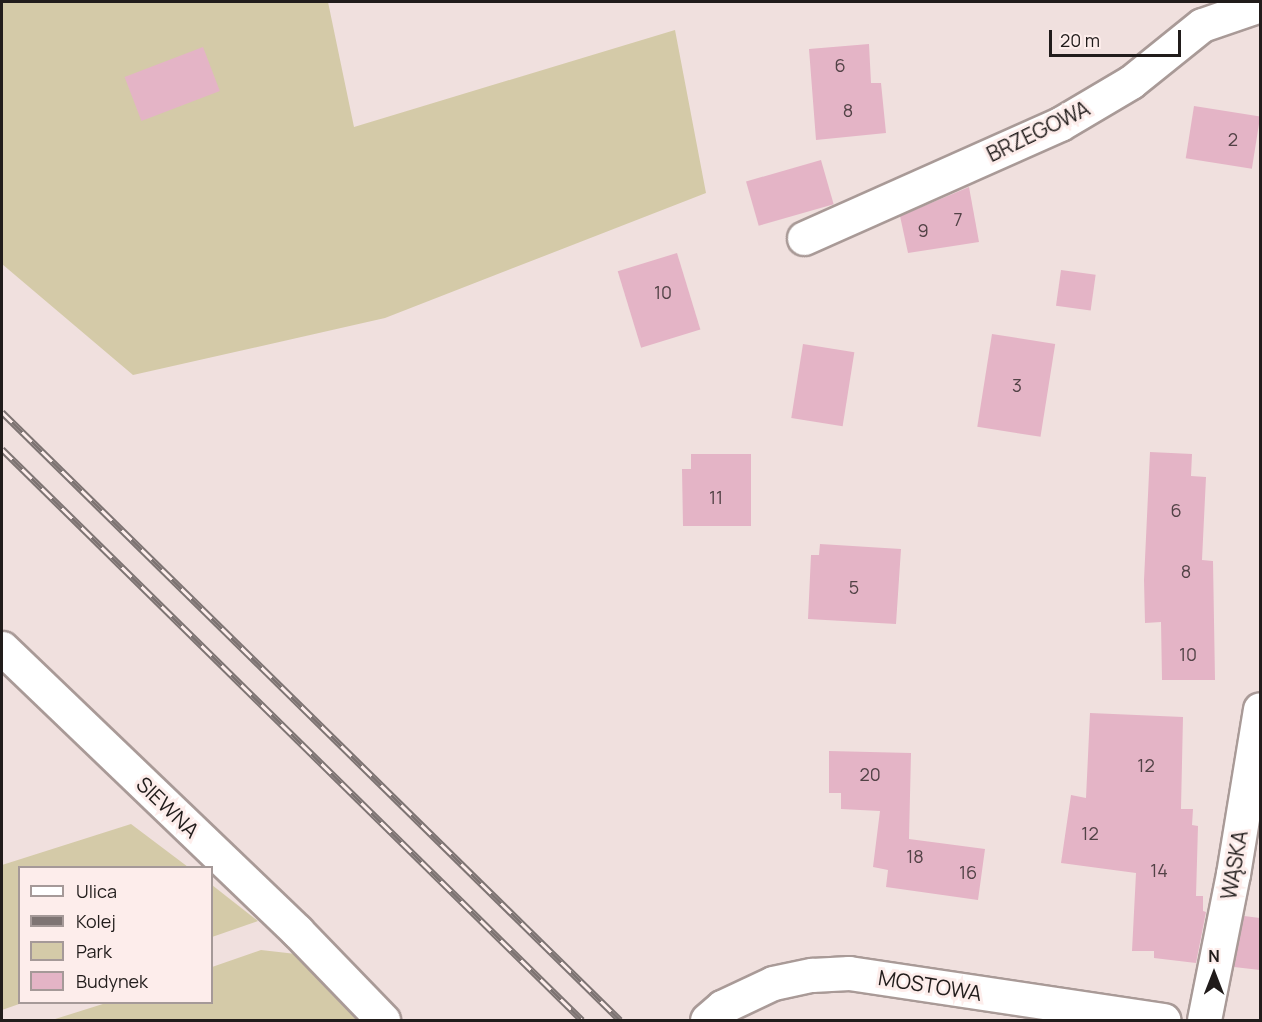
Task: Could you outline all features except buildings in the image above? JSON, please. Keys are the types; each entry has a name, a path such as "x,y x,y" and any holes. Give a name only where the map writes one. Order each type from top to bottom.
{"street":[{"name":"BRZEGOWA","path":"804,238 1060,124 1131,82 1202,25 1260,5"},
{"name":"SIEWNA","path":"2,648 297,931 383,1020"},
{"name":"WĄSKA","path":"1204,1020 1233,874 1260,709"},
{"name":"MOSTOWA","path":"706,1020 722,1007 773,983 812,975 849,973 1164,1020"}],"green space":[{"path":"2,2 328,2 354,127 675,30 706,193 385,318 133,375 2,264"},
{"path":"131,824 187,866 18,866 19,1004 2,1010 2,865"},
{"path":"213,886 258,921 213,937"},
{"path":"261,950 296,954 357,1020 52,1020 103,1004 213,1004 213,967"}],"railway":[{"path":"2,412 620,1020"},
{"path":"2,449 582,1020"}]}
